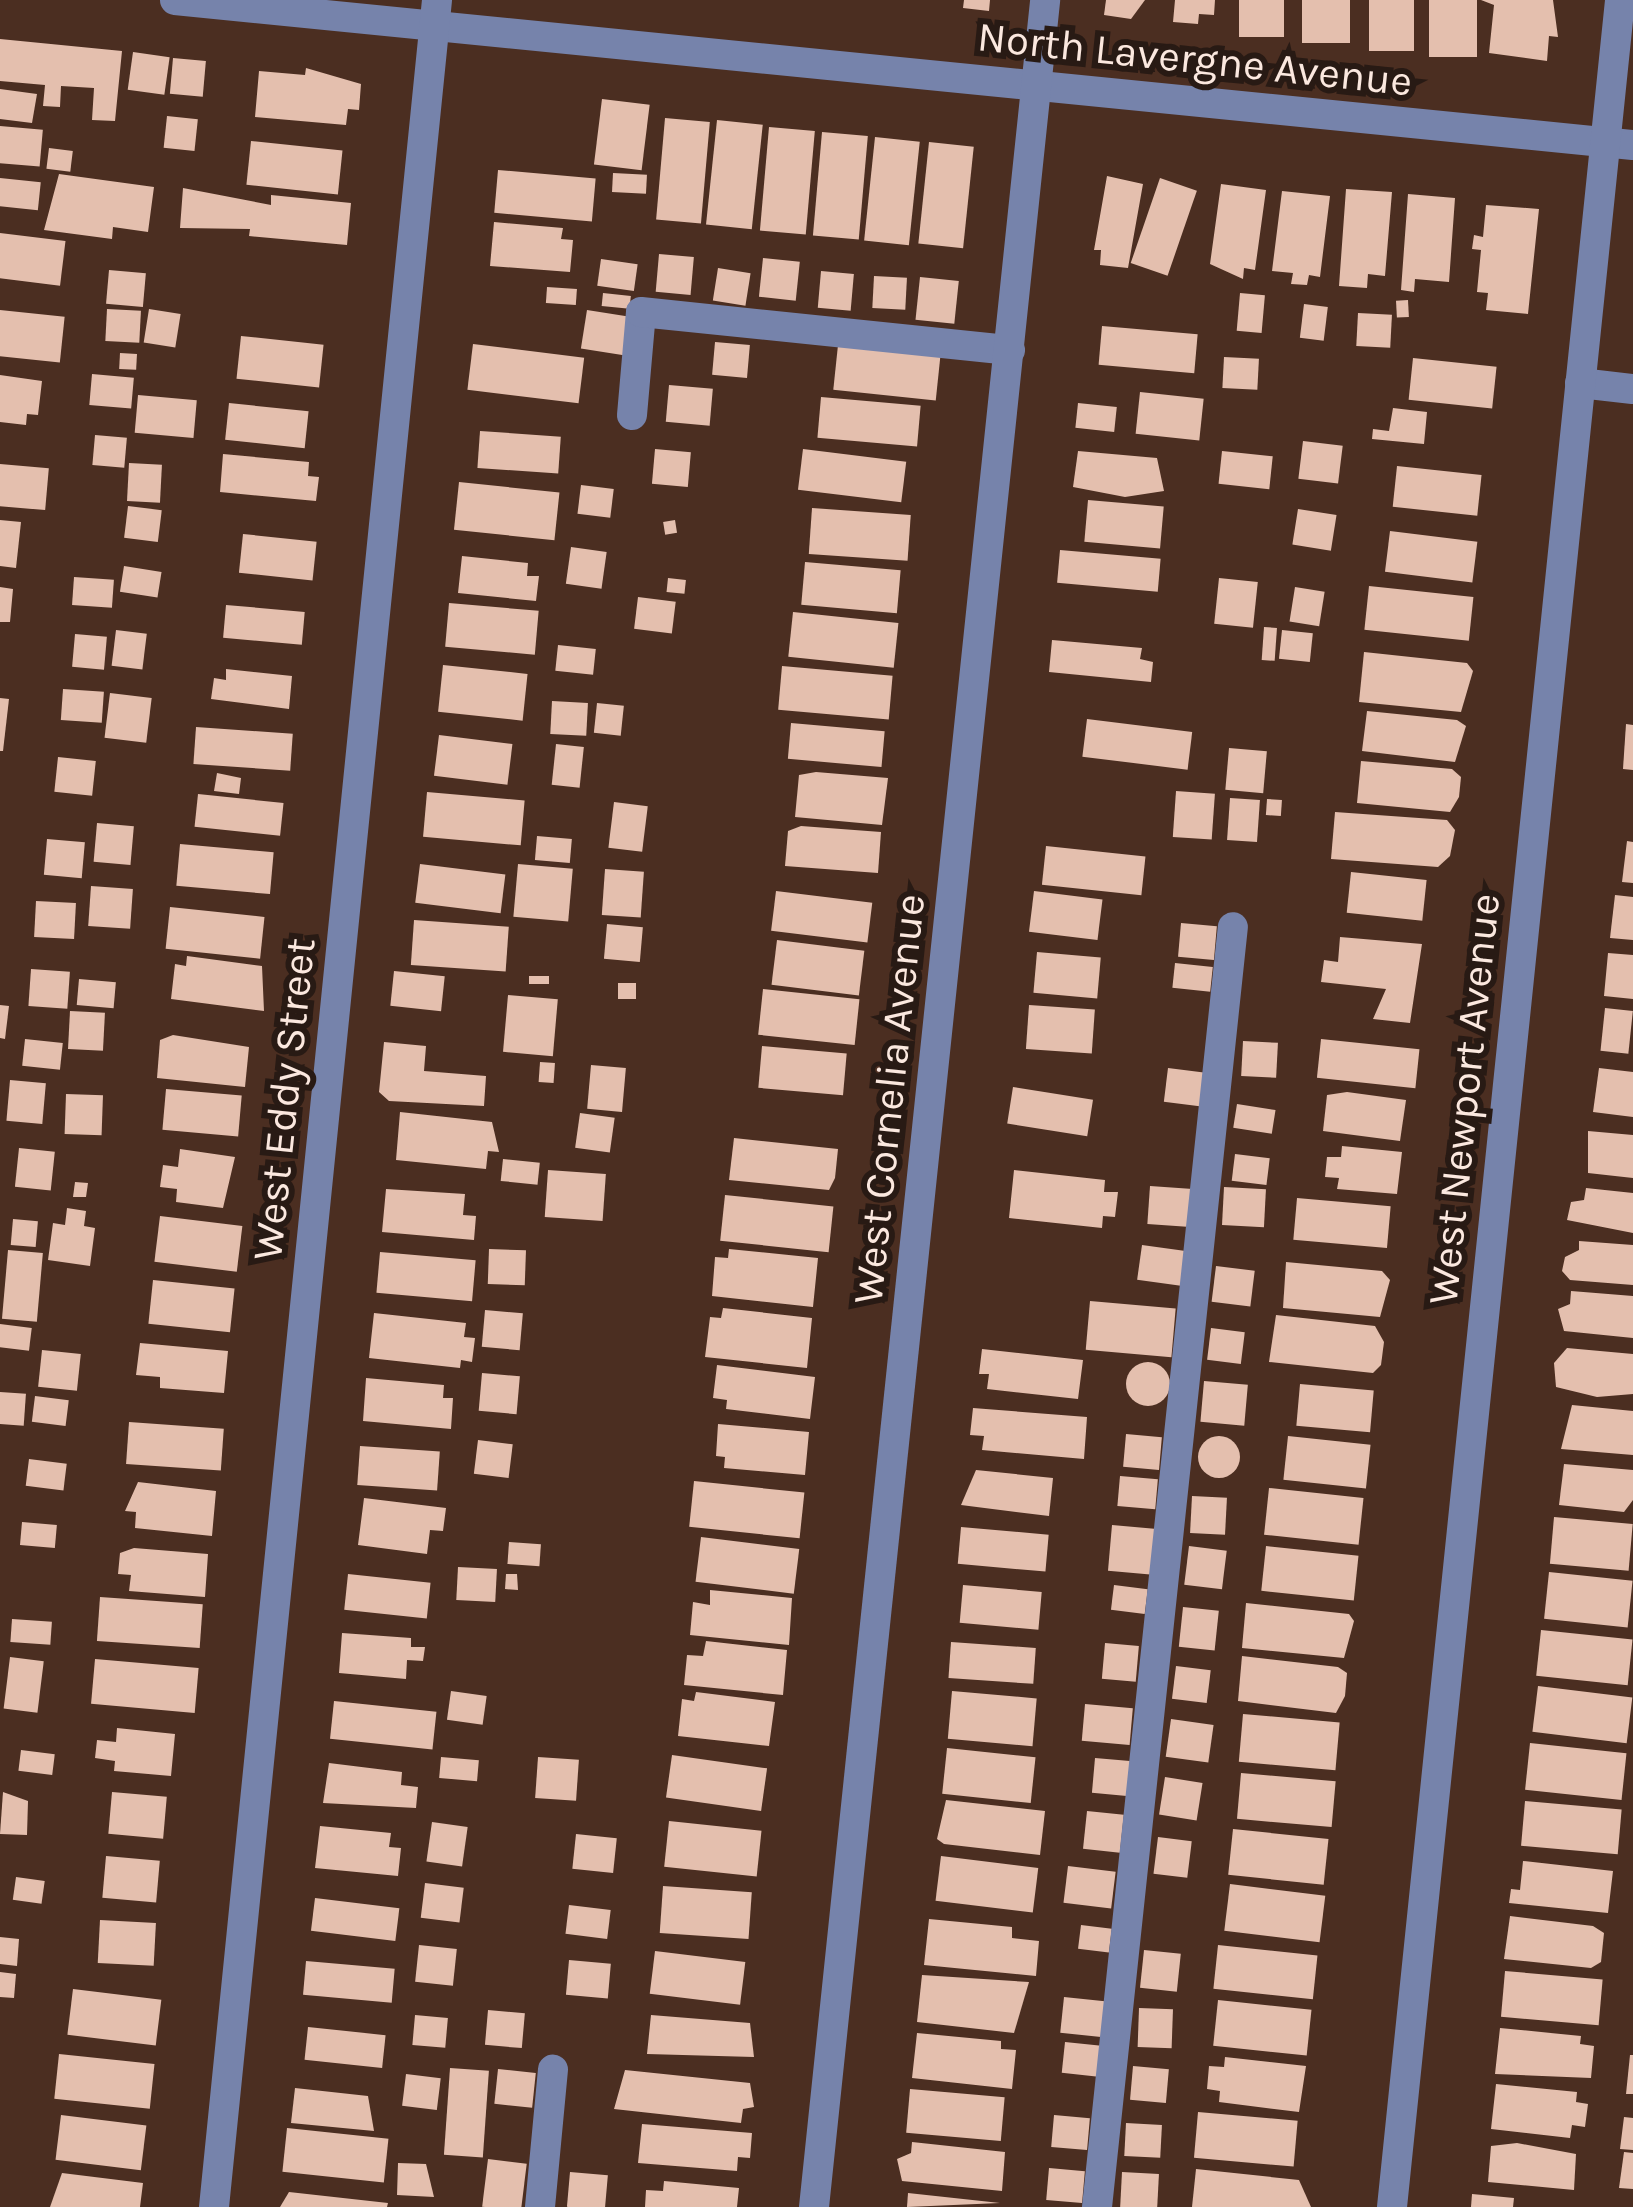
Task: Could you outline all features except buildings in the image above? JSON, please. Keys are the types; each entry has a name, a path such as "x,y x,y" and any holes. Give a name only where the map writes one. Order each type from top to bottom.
{"street":[{"name":"North Lavergne Avenue","path":"176,0 435,13 1038,86 1619,144"},
{"name":"West Cornelia Avenue","path":"814,2207 1046,0"},
{"name":"West Newport Avenue","path":"1392,2207 1580,383 1619,144 1620,0"},
{"name":"West Eddy Street","path":"214,2207 435,13"},
{"path":"632,415 641,312 1010,350"},
{"path":"1580,383 1633,388"},
{"path":"1097,2207 1233,927"},
{"path":"540,2207 553,2070"}]}
